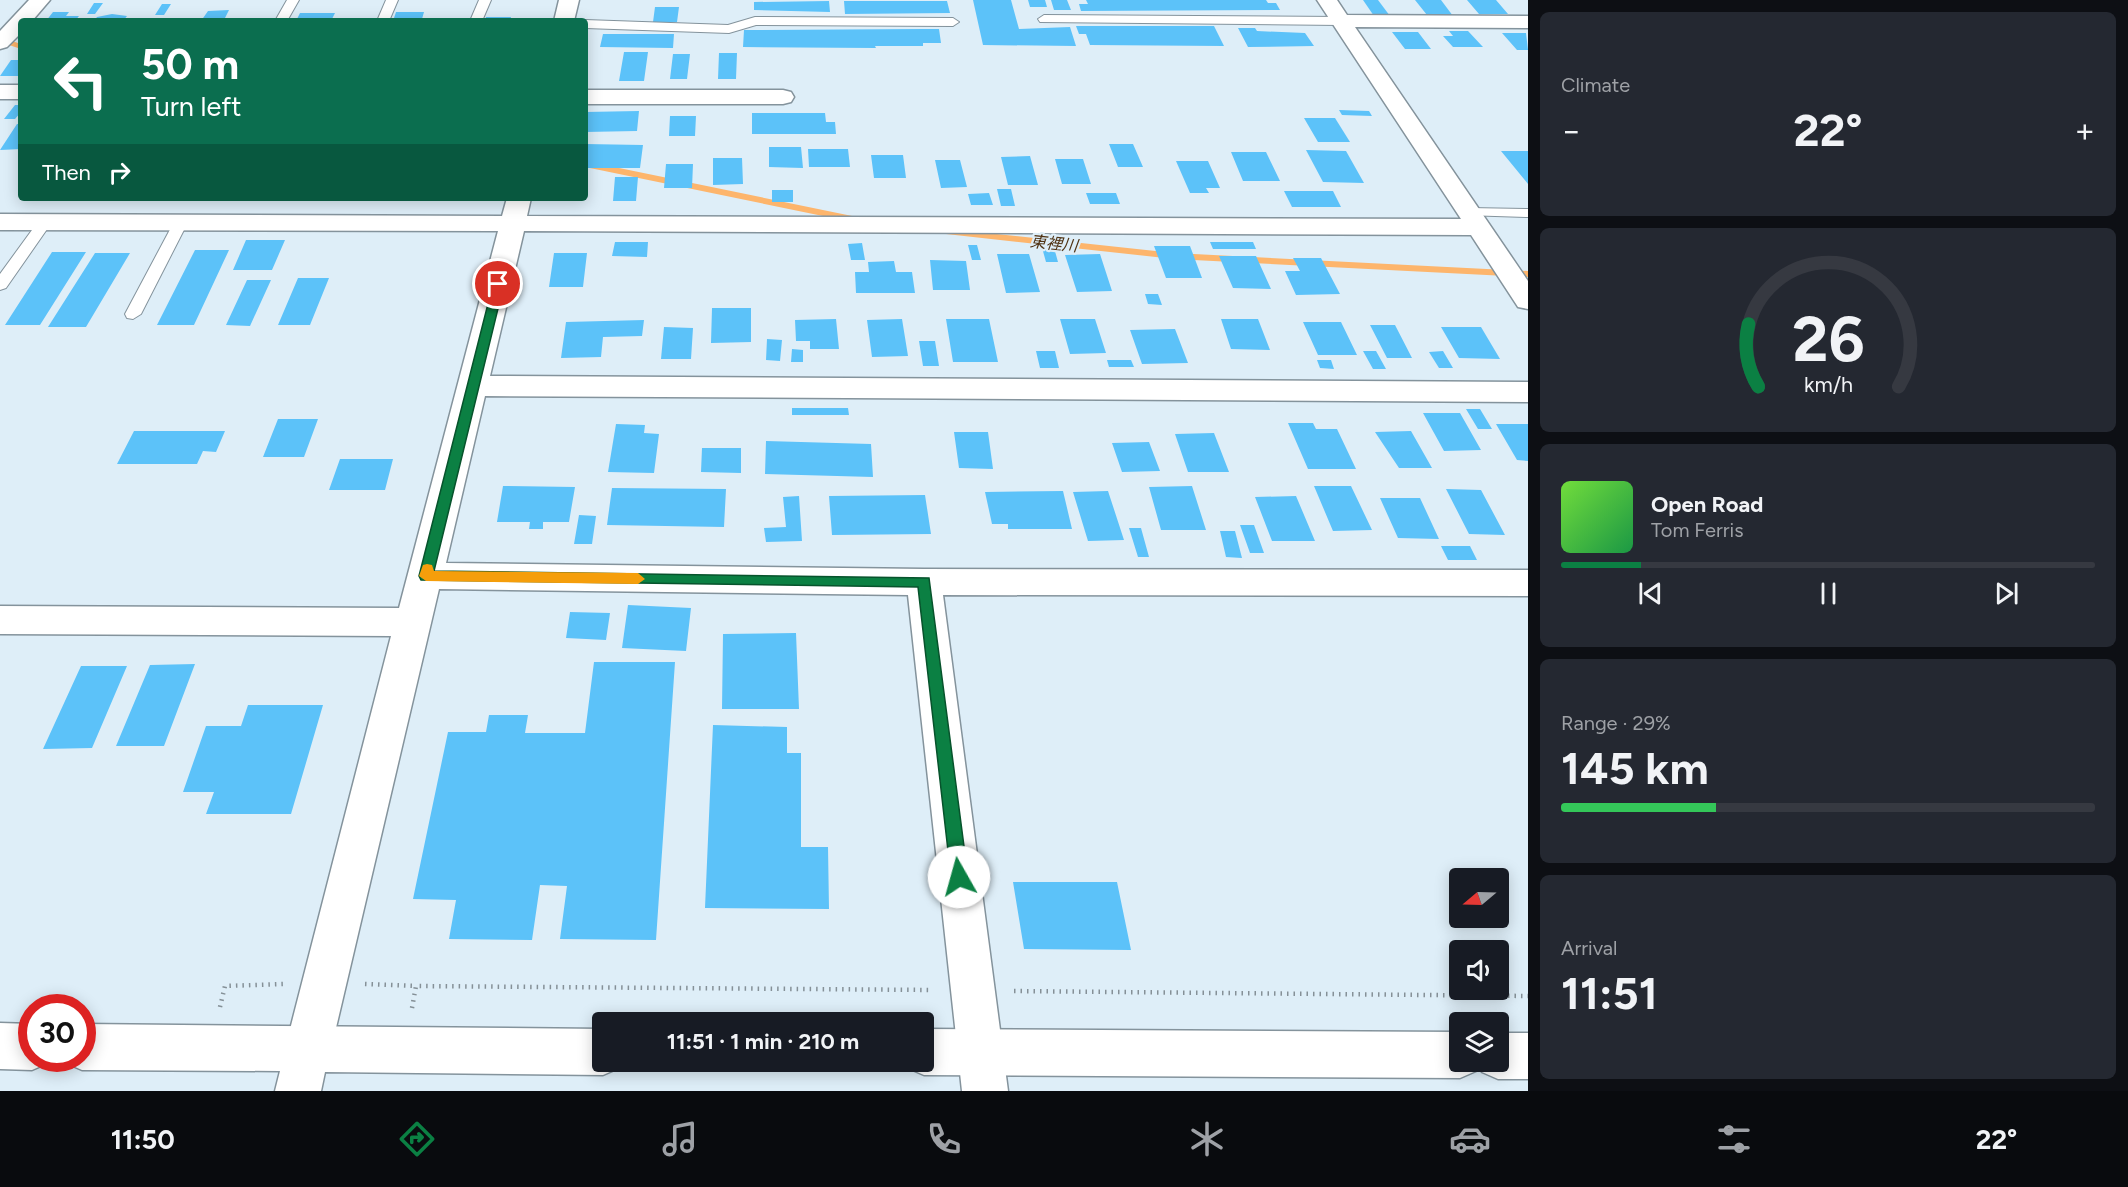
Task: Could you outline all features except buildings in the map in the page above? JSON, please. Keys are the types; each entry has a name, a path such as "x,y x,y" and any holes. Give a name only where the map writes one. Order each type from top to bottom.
{"street":[{"path":"23,18 40,0"},
{"path":"565,18 569,0"},
{"path":"1327,0 1528,301"},
{"path":"1341,21 1528,22"},
{"path":"0,43 18,24"},
{"path":"0,92 18,92"},
{"path":"588,97 783,97"},
{"path":"0,222 181,222 516,210 1474,220"},
{"path":"298,1091 412,622 426,576 516,210"},
{"path":"473,386 1528,392"},
{"path":"426,576 924,582 1528,583"},
{"path":"924,582 982,1072"},
{"path":"0,620 412,622"},
{"path":"0,1046 18,1047"},
{"path":"96,1047 404,1052 592,1052"},
{"path":"934,1055 982,1072 1449,1055"},
{"path":"1509,1056 1528,1056"}],"lane":[{"path":"283,18 293,0"},
{"path":"384,18 392,0"},
{"path":"477,18 484,0"},
{"path":"1044,19 1341,21"},
{"path":"588,24 729,29 755,21 953,22"},
{"path":"1474,220 1528,213"},
{"path":"0,285 45,222"},
{"path":"133,314 181,222"}],"waterway":[{"name":"東裡川","path":"0,39 18,46"},
{"name":"東裡川","path":"588,165 857,220"},
{"name":"東裡川","path":"940,231 1174,256 1528,274"}],"slow traffic":[{"path":"427,569 426,576 638,579"}],"route":[{"path":"498,284 426,576 924,582 959,877"}]}
